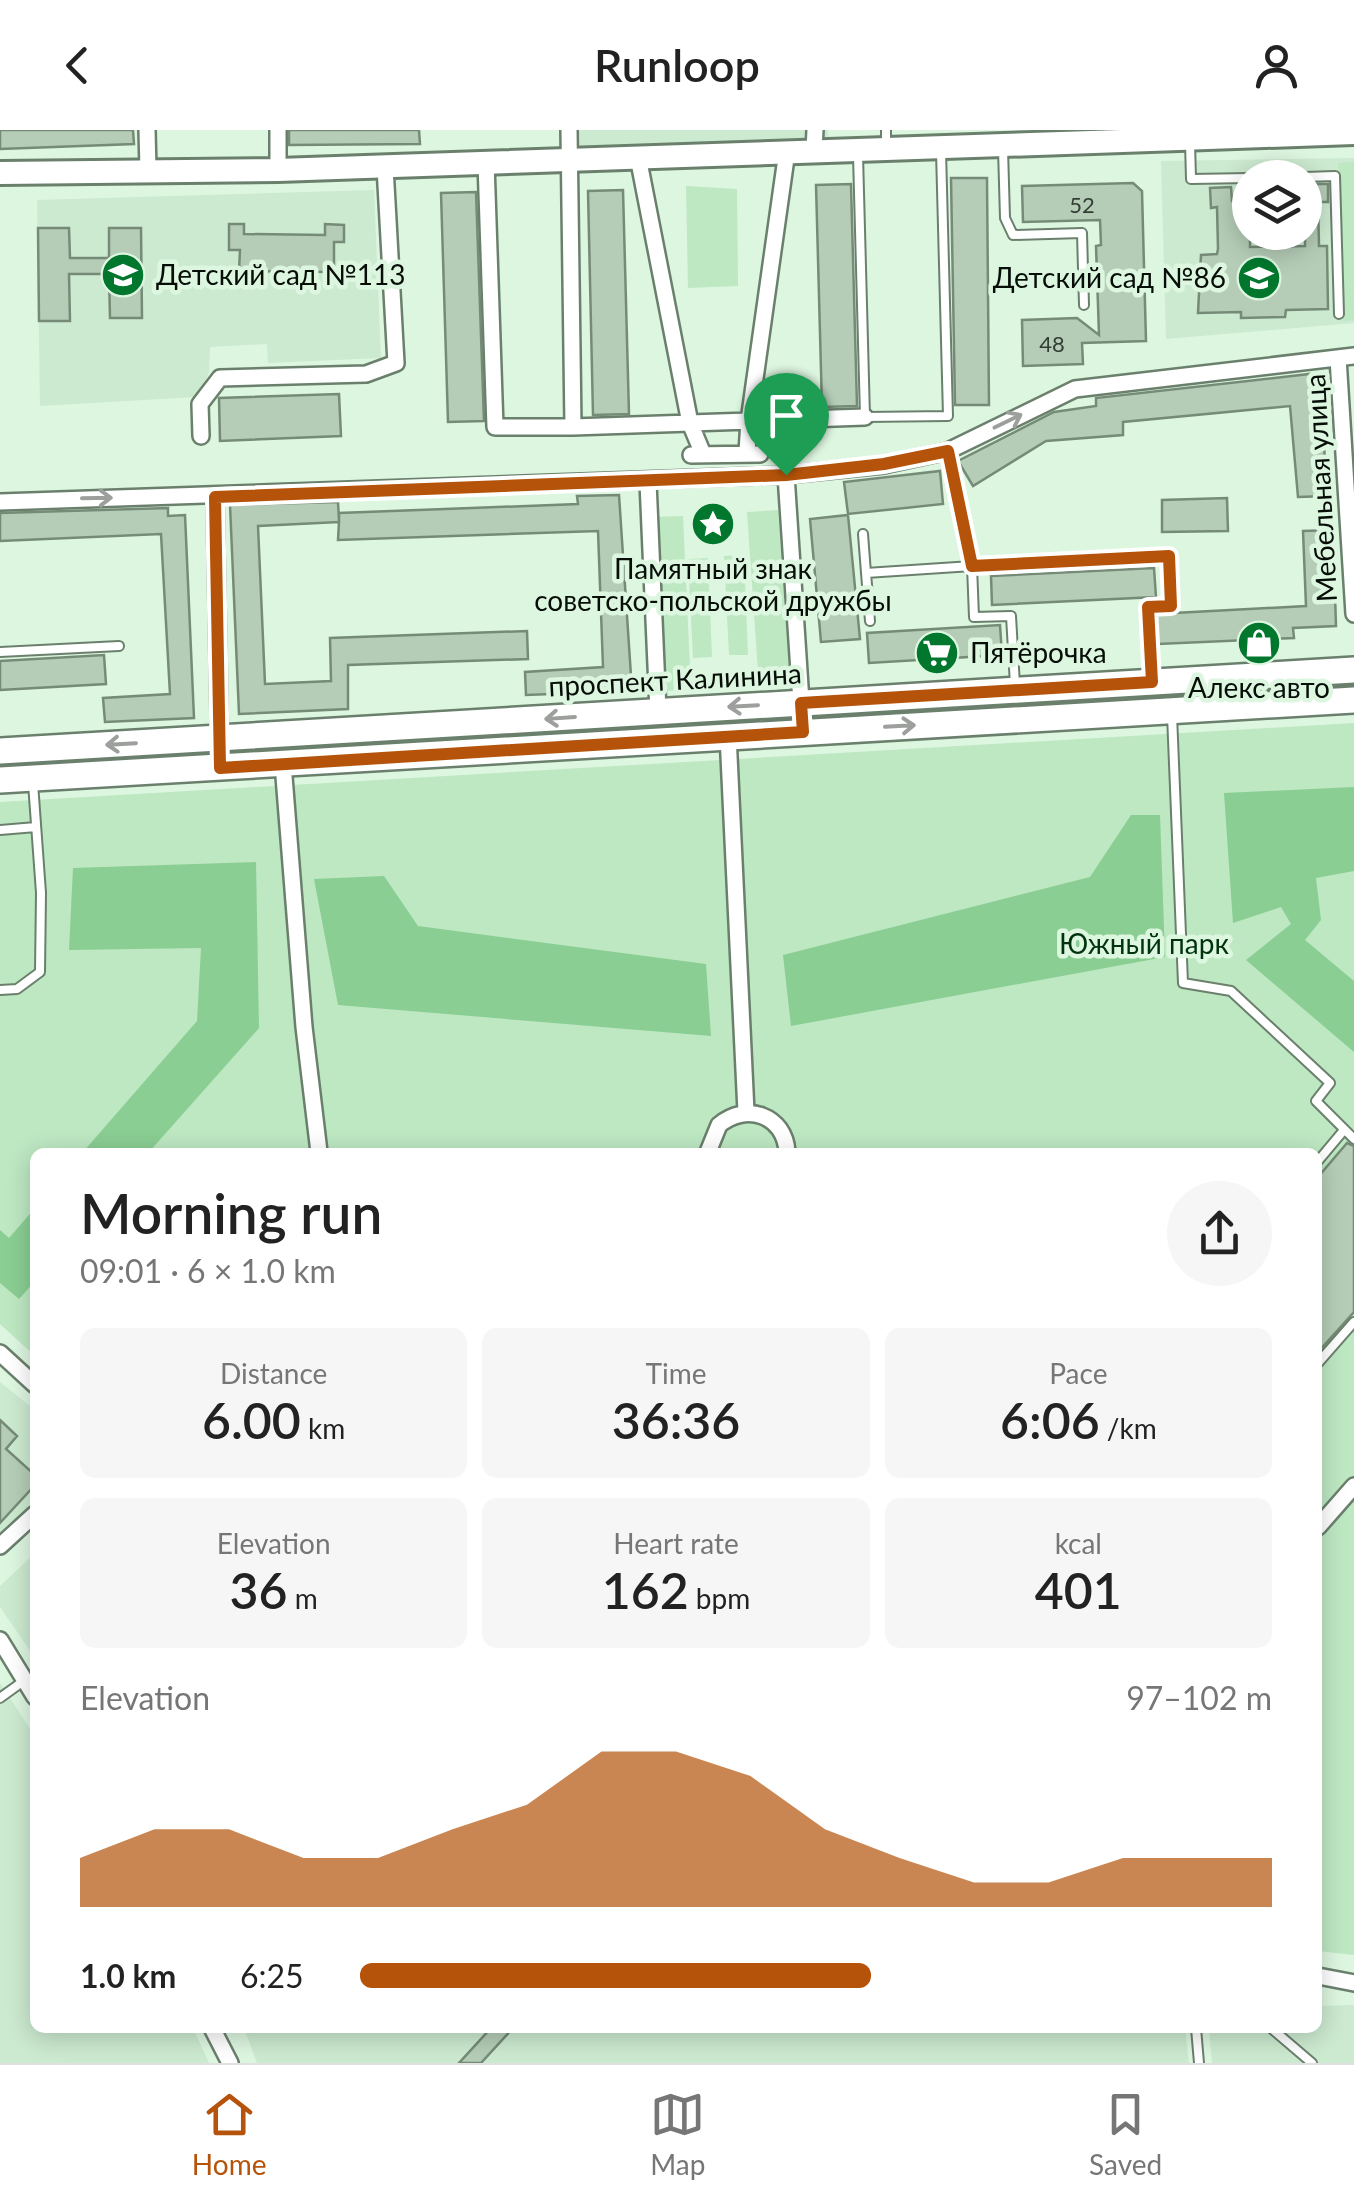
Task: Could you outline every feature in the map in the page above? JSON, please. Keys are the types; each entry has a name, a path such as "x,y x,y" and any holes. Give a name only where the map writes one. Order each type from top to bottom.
{"main road":[{"name":"проспект Калинина","path":"0,750 1354,670"},
{"name":"проспект Калинина","path":"0,780 1354,700"}],"street":[{"path":"147,130 148,170"},
{"path":"278,130 278,170"},
{"path":"568,130 573,427"},
{"path":"0,173 278,170 567,160 787,151 814,140 858,148 886,139 941,146 1354,133"},
{"path":"638,157 697,454 754,453 749,421 787,151"},
{"path":"486,163 495,427 864,417"},
{"path":"201,436 200,404 220,378 366,374 396,363 385,167"},
{"path":"0,502 786,475 884,464 948,451 1075,389 1346,357"},
{"name":"Мебельная улица","path":"1346,357 1354,614"},
{"path":"786,475 803,732"},
{"path":"648,482 658,712"},
{"path":"215,497 220,768"},
{"path":"728,735 746,1112"},
{"path":"284,764 287,840 319,1148"},
{"path":"710,1148 719,1125 746,1112 758,1113 776,1124 785,1148"},
{"path":"0,1353 30,1380"},
{"path":"1322,1522 1354,1486"},
{"path":"0,1546 30,1519"},
{"path":"0,1640 30,1688"},
{"path":"1322,1977 1354,1982"},
{"path":"215,2033 230,2063"}],"lane":[{"path":"1190,138 1191,179 1232,178"},
{"path":"1003,144 1005,218 1013,235 1082,233 1084,304"},
{"path":"858,148 864,417 948,416 941,146"},
{"path":"1322,176 1335,176 1340,314"},
{"path":"948,451 972,566 974,617 1010,616 1015,690"},
{"path":"863,534 870,621"},
{"path":"866,573 1169,556 1171,606 1148,607 1152,682"},
{"path":"0,652 119,646"},
{"path":"1172,710 1183,982 1231,992 1330,1083 1316,1101 1354,1139"},
{"path":"0,990 16,989 40,972 33,778"},
{"path":"0,830 36,827"},
{"path":"1322,1156 1344,1130"},
{"path":"1322,1358 1354,1322"},
{"path":"0,1698 25,1680"},
{"path":"1196,2033 1199,2063"},
{"path":"1277,2033 1312,2063"}],"shaded area":[{"path":"576,130 828,130 829,146 576,146"},
{"name":"Детский сад №86","path":"1354,158 1354,323 1166,339 1161,161"},
{"path":"374,190 381,358 268,363 267,344 210,347 209,373 196,397 40,406 37,200"},
{"path":"1354,787 1354,871 1316,878 1321,920 1305,940 1354,981 1354,1052 1246,960 1291,924 1281,907 1233,923 1224,793"},
{"path":"1131,815 1160,815 1165,957 791,1026 783,955 1090,877"},
{"path":"256,862 259,1028 153,1148 86,1148 197,1021 201,948 69,950 73,868"},
{"path":"384,876 418,926 706,964 711,1036 338,1005 314,879"},
{"path":"30,1214 30,1287 19,1299 0,1283 0,1230 9,1238"},
{"path":"0,1382 30,1406 30,1505 0,1536"},
{"path":"30,1558 30,1651 0,1607 0,1586"},
{"path":"0,1683 30,1728 30,2033 195,2033 209,2063 0,2063"},
{"path":"1354,2005 1354,2063 1212,2063 1209,2033 1322,2033 1322,2006"},
{"path":"246,2033 1186,2033 1189,2063 257,2063"}],"green space":[{"path":"1354,162 1354,320 1343,321 1338,163"},
{"path":"686,186 737,189 738,286 688,288"},
{"path":"778,510 790,684 759,686 747,512"},
{"path":"683,516 691,690 661,691 653,517"},
{"path":"744,555 748,655 729,655 724,556"},
{"path":"708,558 712,657 693,658 688,559"},
{"name":"Южный парк","path":"1354,723 1354,1955 1322,1951 1322,1148 30,1148 30,1351 0,1324 0,802"}],"building":[{"path":"0,130 133,130 134,144 0,149"},
{"path":"289,130 419,130 420,144 289,145"},
{"path":"951,178 987,178 989,405 955,405"},
{"path":"1133,183 1142,191 1146,341 1082,343 1083,364 1023,366 1022,320 1077,318 1099,335 1096,246 1101,245 1100,220 1023,222 1022,186"},
{"path":"851,184 857,406 822,407 816,185"},
{"path":"1322,184 1328,184 1328,202 1322,202"},
{"path":"1231,187 1232,250 1322,250 1322,246 1327,246 1328,309 1286,310 1285,317 1241,318 1241,312 1198,313 1201,255 1217,254 1218,249 1217,207 1211,208 1210,188"},
{"path":"623,190 629,414 593,415 588,191"},
{"path":"476,192 484,421 448,422 441,193"},
{"path":"229,224 244,224 244,234 325,235 325,224 344,225 344,242 334,242 334,272 239,271 240,250 229,250"},
{"path":"38,228 69,228 70,258 109,258 109,228 141,228 142,318 110,318 109,274 69,274 70,321 39,321"},
{"path":"1318,373 1328,496 1298,497 1290,406 1123,422 1123,435 1046,441 973,486 958,461 1054,412 1096,406 1096,398"},
{"path":"339,394 341,436 220,441 219,398"},
{"path":"940,471 943,504 848,514 844,482"},
{"path":"619,495 632,691 526,695 525,672 603,667 598,531 338,540 339,522 258,526 265,684 331,681 330,638 527,631 528,659 348,665 348,709 239,714 230,505 338,502 339,521 339,513 578,504 577,496"},
{"path":"1227,498 1228,531 1162,532 1162,500"},
{"path":"168,508 168,516 185,515 194,718 105,722 103,698 170,694 161,534 0,541 0,513"},
{"path":"848,515 860,639 821,642 810,519"},
{"path":"1333,530 1336,626 1293,628 1294,638 1158,644 1156,614 1306,606 1303,531"},
{"path":"1154,568 1156,597 992,605 991,576"},
{"path":"1000,625 1002,655 869,663 867,633"},
{"path":"104,655 106,684 0,690 0,661"},
{"path":"1347,1143 1354,1146 1354,1312 1322,1348 1322,1172"},
{"path":"0,1420 17,1436 6,1449 30,1471 30,1490 0,1523"},
{"path":"486,2033 508,2033 481,2063 459,2063"}],"place":[{"name":"Детский сад №113","path":"123,275"},
{"name":"Детский сад №86","path":"1259,278"},
{"name":"Памятный знак советско-польской дружбы","path":"713,524"},
{"name":"Алекс авто","path":"1259,643"},
{"name":"Пятёрочка","path":"937,653"}],"route":[{"path":"948,451 972,566 1169,556 1171,606 1148,607 1152,682 801,703 803,732 220,768 215,497 786,475 884,464 948,451"}]}
